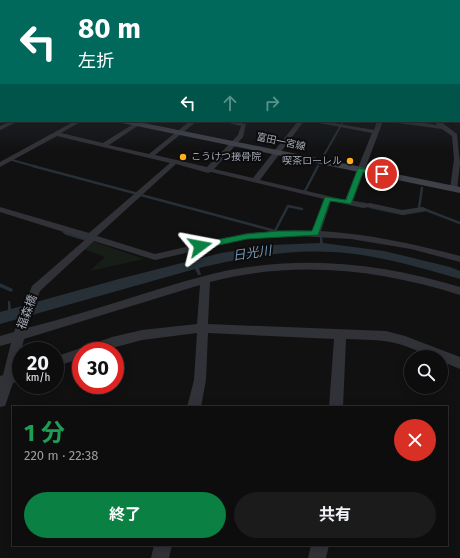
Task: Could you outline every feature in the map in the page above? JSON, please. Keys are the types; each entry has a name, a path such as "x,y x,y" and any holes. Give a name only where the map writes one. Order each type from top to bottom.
{"main road":[{"name":"富田一宮線","path":"139,123 234,144 457,189"}],"street":[{"path":"0,128 14,122"},
{"path":"0,164 77,122"},
{"path":"150,156 193,122"},
{"path":"208,171 241,136 244,125 229,122"},
{"path":"255,181 300,122"},
{"path":"318,122 375,132"},
{"path":"348,203 380,122"},
{"path":"405,122 442,127"},
{"path":"438,122 442,127 457,136 457,189"},
{"path":"104,145 139,123"},
{"path":"56,134 348,203 363,206 370,205 402,212 423,209"},
{"path":"91,238 175,162"},
{"path":"316,234 328,198"},
{"path":"0,208 155,257 247,236 316,234 379,240 410,246 460,259"},
{"name":"福森橋","path":"0,402 4,380 36,289 91,238"},
{"path":"0,341 205,280 228,274 275,267 332,265 406,275 460,291"},
{"path":"194,406 200,380 205,280"},
{"path":"112,342 171,330 202,328 386,336 401,339 460,363"},
{"path":"336,406 340,335"},
{"path":"160,558 163,546"},
{"path":"317,558 320,546"}],"shaded area":[{"path":"91,242 95,242 144,259 90,271 105,257 83,249"}],"water":[{"name":"日光川","path":"320,236 322,236 323,243 384,251 450,267 460,271 460,279 364,255 315,251 281,253 199,268 201,275 198,275 195,269 0,324 0,312 8,310 8,301 10,301 11,309 221,253 272,245 320,243"}],"waterway":[{"path":"338,125 341,126 343,122"},
{"path":"323,157 340,127"},
{"path":"12,160 37,167"},
{"path":"33,166 138,194"},
{"path":"305,191 318,166"},
{"path":"419,208 422,188"},
{"path":"141,195 275,231 288,206 302,209"},
{"path":"354,202 365,204"},
{"path":"370,207 403,214 426,210 460,223"},
{"path":"64,232 68,234"},
{"path":"68,234 86,239"},
{"path":"0,285 11,290"}],"place":[{"name":"こうけつ接骨院","path":"183,157"},
{"name":"喫茶ローレル","path":"350,161"}],"route":[{"path":"200,246 247,236 298,233 316,234 328,198 348,203 361,170 382,174"}]}
